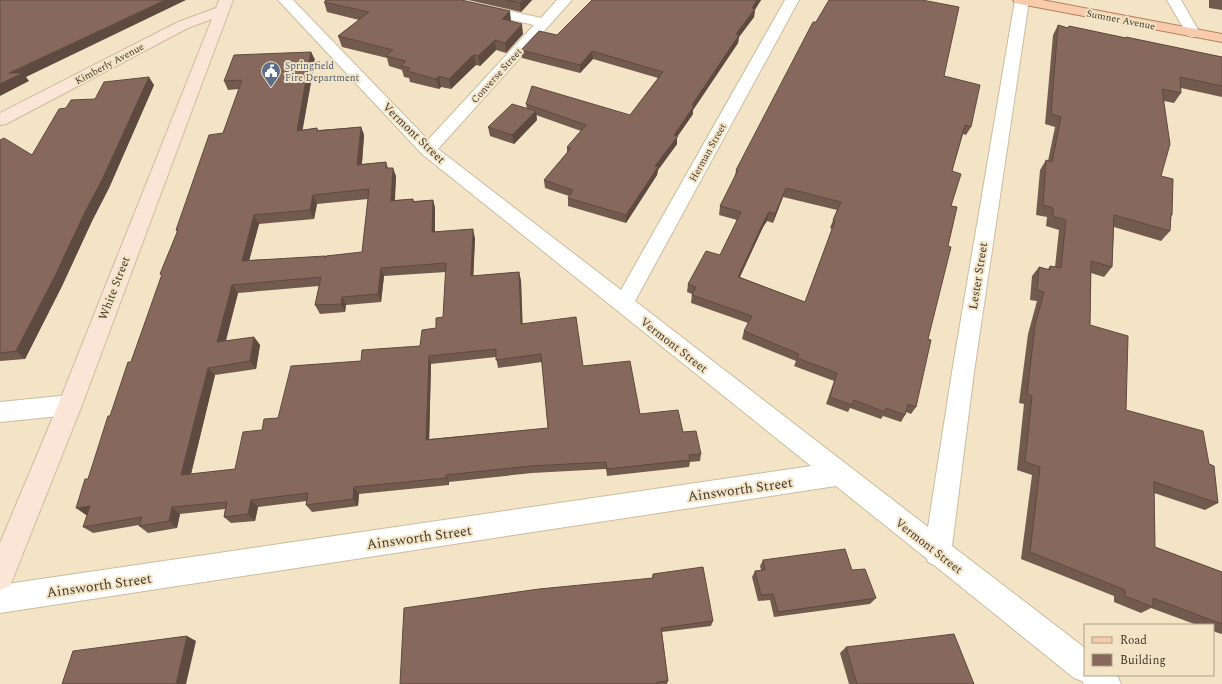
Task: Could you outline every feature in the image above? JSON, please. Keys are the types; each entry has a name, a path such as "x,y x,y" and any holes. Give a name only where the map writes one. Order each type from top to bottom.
{"main road":[{"name":"Sumner Avenue","path":"1021,0 1222,38"},
{"name":"Kimberly Avenue","path":"0,120 183,25 223,6"},
{"name":"White Street","path":"0,576 70,405 223,6"}],"street":[{"name":"Vermont Street","path":"285,0 428,150 623,305 1084,666"},
{"path":"443,0 544,23"},
{"name":"Converse Street","path":"428,150 565,0"},
{"name":"Herman Street","path":"623,305 792,0"},
{"name":"Lester Street","path":"938,552 963,372 1021,0"},
{"path":"1174,0 1193,33"},
{"path":"0,412 70,405"},
{"name":"Ainsworth Street","path":"0,599 838,474"},
{"path":"1096,676 1106,684"}],"building":[{"path":"0,0 165,0 9,73 23,73 0,84"},
{"path":"326,0 461,0 510,11 502,19 522,24 505,43 495,40 478,56 472,56 449,79 439,76 436,79 407,71 410,68 401,66 406,61 386,56 393,50 338,36 369,12 324,2"},
{"path":"506,0 523,0 520,3"},
{"path":"592,0 757,0 752,8 755,9 736,34 739,35 692,105 694,106 674,135 678,136 655,166 658,167 626,215 568,198 573,190 544,180 571,148 567,147 586,125 526,104 532,86 630,115 663,72 592,51 580,65 521,50 539,31 557,35"},
{"path":"829,0 922,0 959,7 944,76 980,85 971,127 965,125 952,171 961,174 951,206 957,207 948,246 951,247 928,339 931,340 916,407 908,404 905,415 886,408 885,412 854,400 852,405 830,397 837,373 797,358 799,354 744,331 752,316 692,295 696,287 688,284 706,251 720,255 741,212 720,206 738,170 736,170 813,22 816,22","holes":["786,188 841,202 833,220 835,221 805,302 738,277 765,219 769,212 775,214"]},
{"path":"1058,25 1068,28 1069,26 1126,37 1222,57 1222,86 1180,77 1181,93 1162,89 1170,144 1161,176 1173,179 1170,231 1114,215 1112,267 1091,261 1090,325 1128,336 1126,410 1203,431 1209,464 1214,466 1218,503 1154,482 1155,547 1222,572 1222,624 1153,598 1153,607 1125,596 1125,590 1030,552 1040,467 1025,462 1032,396 1027,394 1035,325 1044,292 1037,290 1039,267 1050,270 1050,266 1061,268 1066,220 1053,216 1053,208 1043,205 1046,160 1052,162 1061,117 1051,114"},
{"path":"311,52 297,131 317,128 317,131 361,127 357,165 386,162 386,168 393,168 391,201 413,199 413,202 433,200 432,232 473,229 471,276 519,272 521,324 576,317 583,366 630,361 640,414 678,410 683,432 696,431 701,454 689,455 690,460 607,469 606,462 530,466 446,475 446,478 354,487 353,499 306,505 308,493 251,500 248,514 224,517 227,502 172,507 169,521 139,526 142,517 83,527 90,506 76,508 85,479 88,479 108,416 110,416 128,362 131,362 162,274 160,274 178,230 176,230 209,135 223,133 242,80 224,81 234,55","holes":["369,189 362,252 326,256 325,258 325,256 242,261 254,215 310,210 313,195","446,263 443,317 436,318 436,328 422,330 420,346 362,350 361,361 291,366 278,418 264,419 262,430 243,432 235,469 181,475 208,368 250,361 254,337 217,342 232,285 321,277 315,305 341,304 342,297 378,294 381,268","496,349 496,360 541,354 548,428 426,440 429,356"]},
{"path":"149,77 102,180 16,351 0,353 0,140 4,138 32,155 59,109 66,108 71,100 95,99 104,82"},
{"path":"512,104 536,111 512,135 488,127"},
{"path":"845,549 852,570 865,569 876,598 778,612 773,594 761,595 755,571 765,570 763,560"},
{"path":"703,567 713,621 661,628 668,681 657,682 657,684 400,684 404,608 539,589 653,578 653,574"},
{"path":"954,634 974,684 857,684 846,647"},
{"path":"187,636 176,684 62,684 73,651"}],"place":[{"name":"Springfield Fire Department","path":"271,88"}]}
